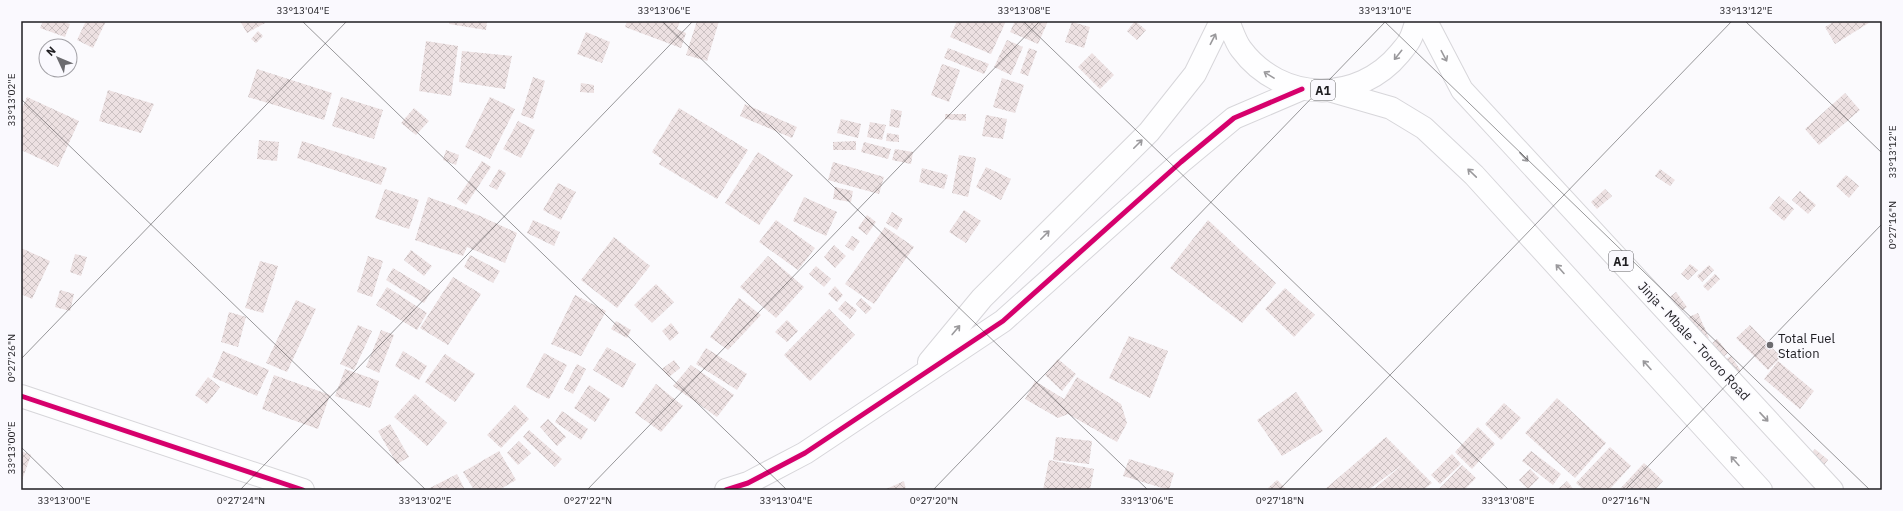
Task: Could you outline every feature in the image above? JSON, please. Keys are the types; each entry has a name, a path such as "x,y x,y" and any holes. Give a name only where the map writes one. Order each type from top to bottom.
{"main road":[{"path":"913,381 982,298 1149,132 1195,74 1221,21"},
{"name":"A1","path":"1228,21 1240,48 1267,75 1302,89 1332,91 1390,108 1424,128 1474,175 1761,490"},
{"name":"A1","path":"1332,91 1362,83 1389,66 1409,41 1417,21"},
{"name":"Jinja - Mbale - Tororo Road","path":"1426,21 1462,90 1832,490"},
{"path":"726,490 748,483 805,453 1003,321 1181,162 1234,118 1302,89"},
{"path":"21,396 303,490"}],"building":[{"path":"43,21 62,21 70,24 65,37 40,28"},
{"path":"86,21 106,21 93,48 78,40"},
{"path":"240,21 264,21 265,23 247,33"},
{"path":"450,21 487,21 486,30 449,24"},
{"path":"627,21 680,21 677,29 686,33 681,48 625,27"},
{"path":"697,21 719,21 707,61 686,55"},
{"path":"957,21 1006,21 991,54 950,37"},
{"path":"1015,21 1048,21 1038,44 1010,32"},
{"path":"1135,21 1146,30 1137,40 1127,31"},
{"path":"1835,21 1872,21 1835,44 1825,27"},
{"path":"1072,22 1090,27 1084,48 1065,42"},
{"path":"258,31 263,36 256,43 251,39"},
{"path":"586,32 610,42 602,63 577,54"},
{"path":"1007,40 1023,47 1011,75 994,67"},
{"path":"426,41 458,46 451,96 419,91"},
{"path":"948,48 989,64 984,74 944,58"},
{"path":"1029,48 1037,51 1028,76 1020,73"},
{"path":"462,51 512,56 505,89 459,82"},
{"path":"1092,53 1114,75 1100,89 1078,67"},
{"path":"942,64 960,70 949,102 931,95"},
{"path":"257,69 332,93 324,120 248,97"},
{"path":"533,77 545,81 533,119 521,115"},
{"path":"1002,78 1024,85 1015,113 993,107"},
{"path":"581,83 594,85 594,93 580,92"},
{"path":"108,90 154,104 141,133 99,121"},
{"path":"1845,93 1860,110 1819,145 1805,129"},
{"path":"27,97 79,121 58,167 21,150 21,111"},
{"path":"341,97 383,110 374,139 332,126"},
{"path":"490,97 515,109 490,159 465,147"},
{"path":"745,104 797,127 792,138 740,116"},
{"path":"414,108 429,121 416,135 401,123"},
{"path":"679,108 748,150 717,199 659,164 662,159 652,152"},
{"path":"891,109 902,111 899,128 889,126"},
{"path":"945,114 966,114 966,121 945,119"},
{"path":"986,115 1007,119 1003,139 982,136"},
{"path":"841,119 861,124 858,138 837,133"},
{"path":"518,121 535,130 521,158 503,149"},
{"path":"870,122 886,125 882,140 867,137"},
{"path":"887,133 899,135 899,142 886,141"},
{"path":"259,140 279,142 277,161 257,159"},
{"path":"302,141 387,168 381,185 297,158"},
{"path":"856,141 856,150 833,150 833,142"},
{"path":"864,142 891,149 888,159 861,152"},
{"path":"895,149 913,152 911,164 892,160"},
{"path":"446,150 459,155 456,165 443,160"},
{"path":"758,152 793,175 759,225 725,203"},
{"path":"959,155 976,158 968,197 952,193"},
{"path":"482,161 491,167 466,205 457,199"},
{"path":"833,162 884,177 879,194 828,180"},
{"path":"986,167 1011,179 1001,200 976,187"},
{"path":"922,168 948,175 944,189 919,182"},
{"path":"499,169 506,173 497,190 489,186"},
{"path":"1660,169 1675,180 1670,186 1655,176"},
{"path":"1846,175 1859,186 1849,198 1836,186"},
{"path":"558,183 576,192 561,220 543,210"},
{"path":"835,187 853,191 851,202 833,199"},
{"path":"385,189 419,200 409,229 375,218"},
{"path":"1605,189 1612,196 1597,209 1591,202"},
{"path":"1800,191 1816,205 1808,214 1792,200"},
{"path":"1779,196 1794,209 1784,221 1769,208"},
{"path":"428,197 478,215 517,233 505,263 467,247 463,256 415,240"},
{"path":"804,197 837,212 826,236 793,221"},
{"path":"964,210 981,221 966,243 949,232"},
{"path":"892,212 903,219 897,230 886,223"},
{"path":"867,215 876,222 867,235 858,228"},
{"path":"533,220 560,232 554,246 527,233"},
{"path":"776,220 815,248 798,270 759,242"},
{"path":"1208,220 1276,283 1242,323 1170,268"},
{"path":"885,227 914,247 874,304 845,284"},
{"path":"852,236 860,241 853,251 845,246"},
{"path":"614,237 650,266 617,308 581,280"},
{"path":"834,245 846,256 835,268 824,257"},
{"path":"21,248 50,261 32,299 21,294"},
{"path":"411,250 432,266 424,276 404,260"},
{"path":"75,254 87,257 81,276 70,272"},
{"path":"470,255 500,271 493,283 464,267"},
{"path":"368,256 383,261 372,297 357,292"},
{"path":"768,256 804,287 776,318 740,287"},
{"path":"260,261 278,266 263,313 245,308"},
{"path":"1690,264 1698,270 1688,280 1681,274"},
{"path":"1709,265 1714,270 1702,282 1697,276"},
{"path":"816,266 831,279 824,287 809,274"},
{"path":"393,268 431,291 424,303 386,280"},
{"path":"1715,274 1720,279 1708,291 1703,286"},
{"path":"453,277 481,294 448,345 420,328"},
{"path":"656,284 674,302 652,323 634,305"},
{"path":"835,286 843,295 837,302 828,294"},
{"path":"387,287 427,313 417,330 376,305"},
{"path":"1285,288 1315,315 1294,337 1265,309"},
{"path":"60,290 74,294 70,311 55,307"},
{"path":"1676,292 1687,307 1681,311 1670,297"},
{"path":"575,295 606,311 581,356 551,344"},
{"path":"739,298 761,315 728,350 710,337"},
{"path":"861,298 872,308 866,314 856,304"},
{"path":"296,300 316,309 287,372 266,363"},
{"path":"845,301 857,310 850,319 838,309"},
{"path":"829,309 855,335 810,381 784,355"},
{"path":"229,312 246,317 238,347 221,342"},
{"path":"1698,313 1709,338 1701,342 1689,317"},
{"path":"787,320 798,331 787,342 775,332"},
{"path":"616,321 631,330 627,338 611,329"},
{"path":"671,323 679,333 670,341 662,331"},
{"path":"358,325 372,331 354,370 340,364"},
{"path":"1750,325 1781,357 1768,370 1736,338"},
{"path":"381,330 394,335 379,373 366,367"},
{"path":"1129,336 1168,351 1150,398 1109,378"},
{"path":"1717,339 1728,353 1722,358 1711,344"},
{"path":"607,347 636,364 623,388 593,370"},
{"path":"706,348 747,374 737,390 696,364"},
{"path":"223,351 269,370 257,396 212,377"},
{"path":"403,351 427,366 419,380 395,366"},
{"path":"544,353 567,365 549,399 526,387"},
{"path":"445,354 475,374 455,402 425,382"},
{"path":"1731,356 1741,371 1735,374 1726,359"},
{"path":"1058,359 1076,374 1062,391 1045,375"},
{"path":"674,360 680,368 669,377 662,369"},
{"path":"1778,361 1814,391 1800,409 1764,379"},
{"path":"577,364 586,369 573,394 564,389"},
{"path":"691,365 734,395 717,417 673,386"},
{"path":"345,369 379,381 370,408 335,396"},
{"path":"274,375 330,395 318,429 262,409"},
{"path":"208,377 220,387 207,404 195,395"},
{"path":"1077,377 1121,404 1127,423 1117,442 1068,414 1058,418 1025,399 1035,381 1064,399"},
{"path":"656,384 683,406 661,432 635,413"},
{"path":"589,385 610,399 595,422 574,408"},
{"path":"1296,392 1323,431 1282,456 1257,420"},
{"path":"415,394 447,423 427,446 394,417"},
{"path":"1557,398 1606,443 1575,478 1525,433"},
{"path":"1504,403 1521,418 1501,440 1485,424"},
{"path":"515,405 529,419 501,448 487,435"},
{"path":"562,411 588,429 581,440 555,422"},
{"path":"548,419 566,437 557,446 540,427"},
{"path":"390,424 409,457 397,464 378,431"},
{"path":"1478,427 1495,444 1472,469 1455,452"},
{"path":"529,430 562,459 555,467 523,437"},
{"path":"1056,437 1092,441 1089,464 1053,460"},
{"path":"1386,437 1432,483 1423,490 1373,490 1403,464 1368,490 1324,490"},
{"path":"519,441 531,453 518,465 507,453"},
{"path":"1610,447 1631,466 1609,490 1584,490 1576,483"},
{"path":"1815,449 1828,460 1824,465 1811,454"},
{"path":"21,451 31,455 21,483"},
{"path":"499,451 516,480 499,490 474,490 463,472"},
{"path":"1531,451 1561,474 1553,485 1522,461"},
{"path":"1452,454 1461,464 1440,484 1431,475"},
{"path":"1129,459 1174,473 1169,490 1123,476"},
{"path":"1049,460 1094,469 1090,490 1043,490"},
{"path":"1644,463 1663,481 1655,490 1619,490"},
{"path":"1462,465 1476,478 1464,490 1438,490"},
{"path":"1530,469 1539,478 1528,489 1519,480"},
{"path":"457,474 465,490 426,490"},
{"path":"1277,480 1287,490 1270,490 1268,488"},
{"path":"904,481 906,490 884,490"},
{"path":"1567,481 1574,490 1557,490"}],"cycle path":[{"path":"726,490 748,483 805,453 1003,321 1181,162 1234,118 1302,89"},
{"path":"21,396 303,490"}],"place":[{"name":"Total Fuel Station","path":"1770,345"}]}
